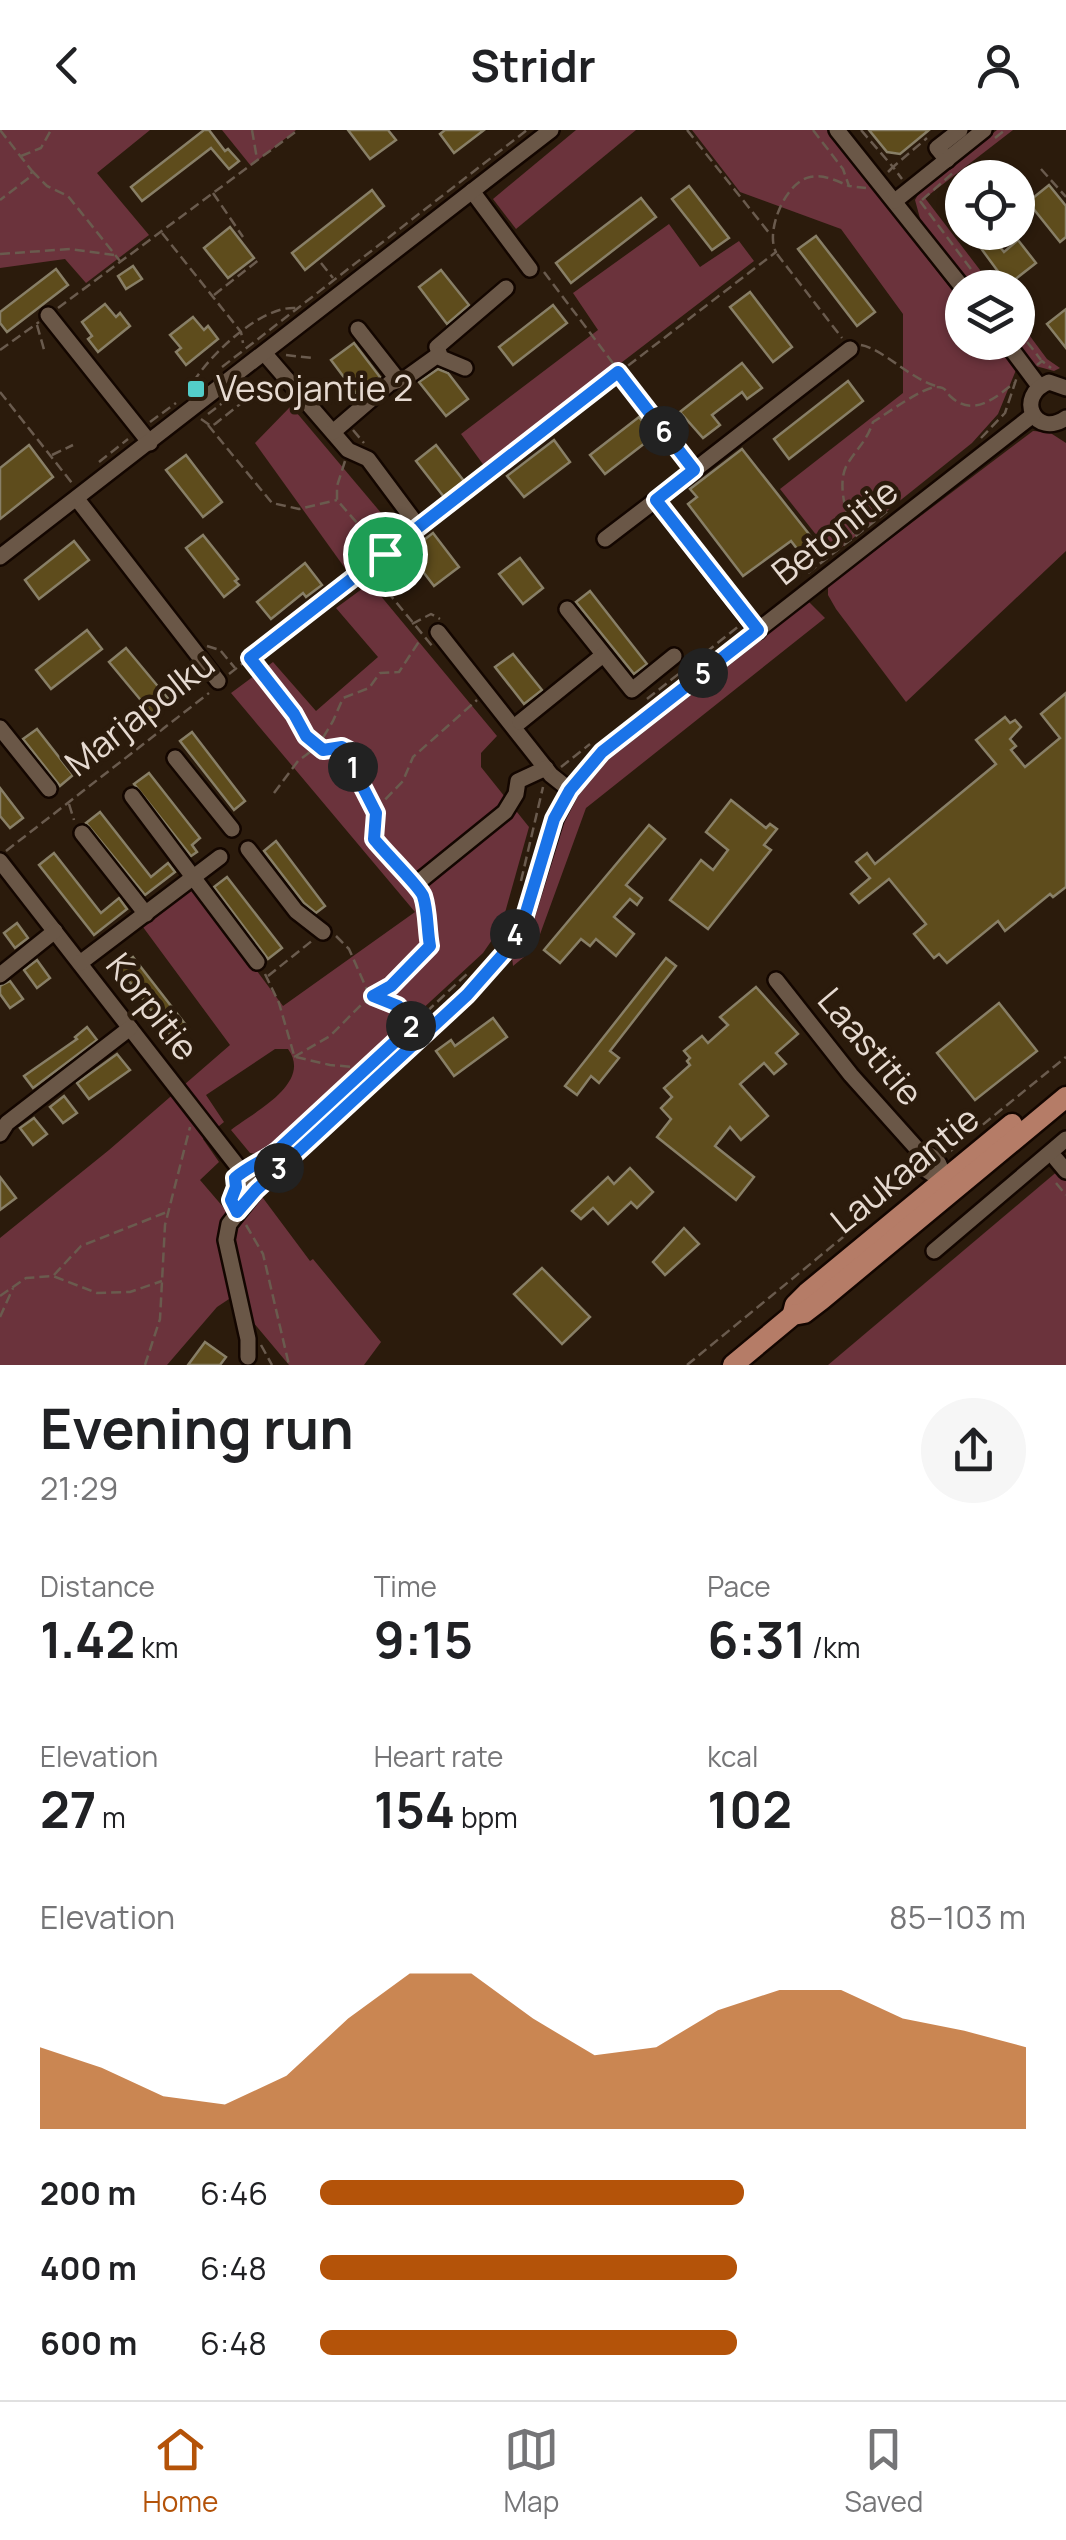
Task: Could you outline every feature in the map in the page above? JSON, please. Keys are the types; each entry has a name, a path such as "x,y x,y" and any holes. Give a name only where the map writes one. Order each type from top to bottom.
{"main road":[{"name":"Laukaantie","path":"733,1365 793,1315 807,1293 940,1175 1066,1081"},
{"name":"Laukaantie","path":"940,1175 1066,1097"}],"street":[{"path":"0,557 145,437 265,354 551,130"},
{"path":"837,130 949,270"},
{"path":"894,201 942,154 960,130"},
{"path":"922,160 942,154 984,130"},
{"path":"472,191 530,269"},
{"path":"333,432 390,383 406,378 438,354 440,343 506,288"},
{"path":"42,320 145,437"},
{"path":"358,329 398,380"},
{"path":"605,539 850,348"},
{"path":"265,354 348,450 368,459 412,518"},
{"path":"438,354 465,368"},
{"path":"1028,360 1035,366 1039,386"},
{"path":"1065,422 1042,422 1030,404 1039,386 1049,382 1066,388"},
{"name":"Betonitie","path":"237,1212 467,995 505,952 524,919 554,819 570,790 602,752 753,624 1034,415"},
{"path":"75,492 218,680"},
{"path":"656,500 753,624"},
{"path":"568,609 632,690 674,656"},
{"path":"438,632 548,771 570,790"},
{"path":"520,722 604,654"},
{"path":"0,728 49,790"},
{"path":"176,758 232,830"},
{"path":"416,884 504,812 516,794 518,781 548,771"},
{"path":"132,796 257,962"},
{"path":"82,834 146,914"},
{"path":"248,849 296,910 322,932"},
{"path":"80,964 220,857"},
{"name":"Korpitie","path":"0,858 130,1028 198,1111 222,1132 256,1190"},
{"path":"0,975 55,931"},
{"name":"Laastitie","path":"776,980 918,1152 930,1154 940,1175"},
{"path":"4,1129 130,1028"},
{"path":"934,1251 1066,1139"},
{"path":"237,1212 229,1224 226,1240 248,1339 248,1357"}],"path":[{"path":"0,130 47,186 68,196 120,260"},
{"path":"20,156 42,148 51,130"},
{"path":"252,130 258,160"},
{"path":"0,350 298,130"},
{"path":"211,377 527,130"},
{"path":"687,130 772,236 776,252 850,348 864,344 908,373 971,406 990,402 1035,366"},
{"path":"861,130 972,270"},
{"path":"893,167 937,130"},
{"path":"1041,169 1066,197"},
{"path":"0,200 30,178 32,171"},
{"path":"772,236 785,198 808,177 830,178 849,186"},
{"path":"213,192 244,237"},
{"path":"161,232 240,332 243,343"},
{"path":"0,254 70,249 115,255"},
{"name":"Marjapolku","path":"0,858 214,689 218,680 776,252"},
{"path":"212,296 260,259"},
{"path":"321,263 334,279"},
{"path":"530,269 540,267 694,470"},
{"path":"185,397 203,368 240,332 277,310 298,308"},
{"path":"42,320 45,353"},
{"path":"285,355 312,358"},
{"path":"1032,360 1035,366"},
{"path":"1035,366 1054,370"},
{"path":"208,425 216,424 249,397 249,380"},
{"path":"974,446 1005,412 1015,382"},
{"path":"855,536 844,501 845,467 869,437 872,422 938,387"},
{"path":"100,462 145,437 196,389"},
{"path":"0,392 75,492"},
{"path":"201,418 272,503 299,509 337,500"},
{"path":"50,456 74,445"},
{"path":"348,450 336,486 337,500 398,570"},
{"path":"796,582 900,502"},
{"path":"634,709 753,624"},
{"path":"274,793 298,762 318,746 343,698 368,688 380,674 400,672 421,637"},
{"path":"250,658 294,714 306,736 323,750 348,750 376,813"},
{"path":"294,1057 330,1036 373,996 391,986 430,946 423,896 374,839 376,813 402,782 414,757 478,700"},
{"path":"520,884 548,771 589,745"},
{"path":"68,802 82,834"},
{"path":"267,977 322,932 342,939 373,996 398,1006 412,1026"},
{"path":"257,962 279,1003 294,1057"},
{"path":"291,1138 474,967"},
{"path":"294,1057 366,1068"},
{"path":"687,1365 940,1175 1066,1058"},
{"path":"146,1365 160,1319 168,1211 198,1111"},
{"path":"242,1172 278,1150"},
{"path":"1059,1171 1066,1195"},
{"path":"53,1276 81,1246 168,1211"},
{"path":"237,1212 263,1254 289,1365"},
{"path":"0,1296 26,1278 53,1276 96,1293 130,1292 162,1282"},
{"path":"0,1317 14,1286"}],"shaded area":[{"path":"0,130 150,130 97,173 149,235 86,283 65,259 0,268"},
{"path":"222,130 296,130 251,166"},
{"path":"576,130 636,130 516,229 493,199"},
{"path":"692,130 827,130 945,281 945,360 1008,360 1016,370 998,414 972,443 832,555 780,489 903,393 903,314 841,229 740,192"},
{"path":"997,130 1013,130 974,160 959,160"},
{"path":"945,171 945,183 925,198 945,224 945,250 965,250 980,270 955,270 924,233 915,200 920,191"},
{"path":"669,224 700,267 739,241 754,261 485,467 461,434 598,330 573,293"},
{"path":"1035,343 1060,368 1054,371 1032,365 1028,360 1035,360"},
{"path":"291,406 398,533 347,571 255,443"},
{"path":"1033,431 1049,432 1066,443 1066,551 906,702 836,609 828,586"},
{"path":"370,583 497,736 481,753 481,767 529,827 501,927 483,953 264,1155 250,1153 231,1130 287,1085 294,1062 288,1049 275,1049 206,1095 224,1122 203,1139 219,1162 200,1180 224,1208 263,1198 310,1261 313,1259 381,1342 364,1365 289,1365 232,1297 217,1307 167,1365 0,1365 0,1238 230,1045 140,923 193,885 283,1006 415,912 231,693 273,662 316,711 378,657 336,608"},
{"path":"808,601 825,618 586,808 535,948 513,966 512,957 524,943 555,842 574,801 603,763"},
{"path":"1066,1164 1066,1365 828,1365"}],"building":[{"path":"209,130 225,151 228,149 239,161 229,169 211,148 142,201 131,187"},
{"path":"348,130 388,130 396,140 370,159"},
{"path":"445,130 484,130 454,153 440,134"},
{"path":"869,130 929,130 900,154 887,152"},
{"path":"1049,185 1066,206 1066,237 1060,242 1035,211 1035,196"},
{"path":"689,186 729,238 712,250 672,199"},
{"path":"372,190 384,206 305,270 292,253"},
{"path":"641,198 656,217 571,283 556,263"},
{"path":"230,227 254,258 228,278 204,248"},
{"path":"816,236 875,312 857,326 798,249"},
{"path":"982,250 1026,250 1036,263 1027,270 997,270"},
{"path":"133,266 142,279 126,289 118,276"},
{"path":"56,269 68,285 7,332 0,323 0,312"},
{"path":"441,270 469,305 447,324 419,287"},
{"path":"750,292 792,347 773,362 730,307"},
{"path":"105,304 116,317 120,313 130,326 98,352 82,322"},
{"path":"553,305 567,323 513,365 499,347"},
{"path":"1066,309 1066,348 1047,324"},
{"path":"193,317 204,330 208,326 218,339 186,365 176,352 181,348 170,335"},
{"path":"354,343 380,377 358,396 331,360"},
{"path":"742,363 762,388 747,399 742,392 712,415 720,425 703,438 680,412"},
{"path":"438,369 448,373 468,399 446,416 419,382"},
{"path":"848,381 863,401 789,459 774,439"},
{"path":"639,417 654,436 605,474 590,455"},
{"path":"554,440 570,462 524,497 507,476"},
{"path":"29,445 53,477 0,519 0,468"},
{"path":"436,445 464,481 444,497 416,461"},
{"path":"742,449 820,548 805,559 791,541 743,576 688,504 697,497 690,489"},
{"path":"186,455 222,502 203,517 166,470"},
{"path":"433,533 459,567 434,586 408,552"},
{"path":"203,535 238,579 235,581 239,585 224,597 186,548"},
{"path":"74,541 89,560 39,599 25,580"},
{"path":"520,558 543,588 523,604 499,574"},
{"path":"305,563 322,585 306,597 303,593 271,619 257,602"},
{"path":"590,591 647,664 634,674 576,602"},
{"path":"87,630 102,649 51,689 36,670"},
{"path":"126,648 171,702 154,716 109,662"},
{"path":"513,654 542,690 524,704 495,667"},
{"path":"1066,693 1066,887 1053,897 1050,894 1005,931 998,921 947,963 939,954 934,958 914,934 926,924 889,879 859,903 851,894 870,878 856,862 867,853 875,864 996,764 976,740 1005,717 1021,727 1010,739 1016,746 1011,750 1025,767 1060,738 1041,714"},
{"path":"37,729 73,775 60,786 23,739"},
{"path":"192,732 245,801 234,810 180,741"},
{"path":"149,773 200,838 192,845 197,852 191,856 134,784"},
{"path":"0,788 23,818 10,828 0,816"},
{"path":"731,800 766,828 770,824 777,829 764,845 771,850 708,929 670,900 701,860 713,870 728,850 706,832"},
{"path":"100,812 151,877 168,863 175,872 145,895 86,823"},
{"path":"649,825 665,839 626,885 642,898 637,905 630,899 614,917 634,934 616,956 596,939 590,946 581,939 560,963 544,950"},
{"path":"276,841 325,906 316,913 264,851"},
{"path":"54,853 101,913 119,898 127,909 94,935 39,865"},
{"path":"227,877 282,948 268,959 214,887"},
{"path":"17,923 28,938 15,948 4,933"},
{"path":"133,957 189,1029 174,1040 119,968"},
{"path":"666,958 676,966 610,1051 619,1058 599,1083 591,1076 577,1095 565,1086"},
{"path":"37,960 50,978 37,988 24,970"},
{"path":"10,981 23,999 10,1008 0,994 0,986"},
{"path":"756,987 798,1034 776,1053 786,1064 774,1074 764,1063 740,1084 768,1116 741,1140 730,1127 715,1146 754,1177 736,1200 657,1137 671,1119 661,1108 672,1097 664,1088 690,1065 684,1051 702,1036 708,1043 728,1025 720,1017"},
{"path":"999,1003 1037,1051 975,1100 937,1053"},
{"path":"493,1018 507,1037 454,1076 436,1051 451,1040 455,1046"},
{"path":"87,1027 97,1040 33,1088 24,1076 77,1039"},
{"path":"117,1054 130,1070 89,1099 77,1083"},
{"path":"64,1096 77,1113 63,1123 50,1107"},
{"path":"34,1118 47,1134 33,1145 20,1128"},
{"path":"630,1168 653,1192 637,1208 631,1202 608,1224 593,1208 581,1219 572,1211 608,1177 614,1184"},
{"path":"0,1177 16,1198 0,1210"},
{"path":"684,1228 699,1244 665,1275 653,1262"},
{"path":"542,1268 590,1317 562,1344 514,1294"},
{"path":"205,1342 226,1357 220,1365 188,1365"}],"place":[{"name":"Vesojantie 2","path":"196,389"}],"route":[{"path":"618,372 694,470 656,500 758,630 602,752 570,790 554,819 524,919 505,952 467,995 237,1212 231,1200 235,1178 278,1150 412,1026 398,1006 373,996 391,986 430,946 423,896 374,839 376,813 348,750 323,750 306,736 294,714 250,658 385,554 618,372"}]}
